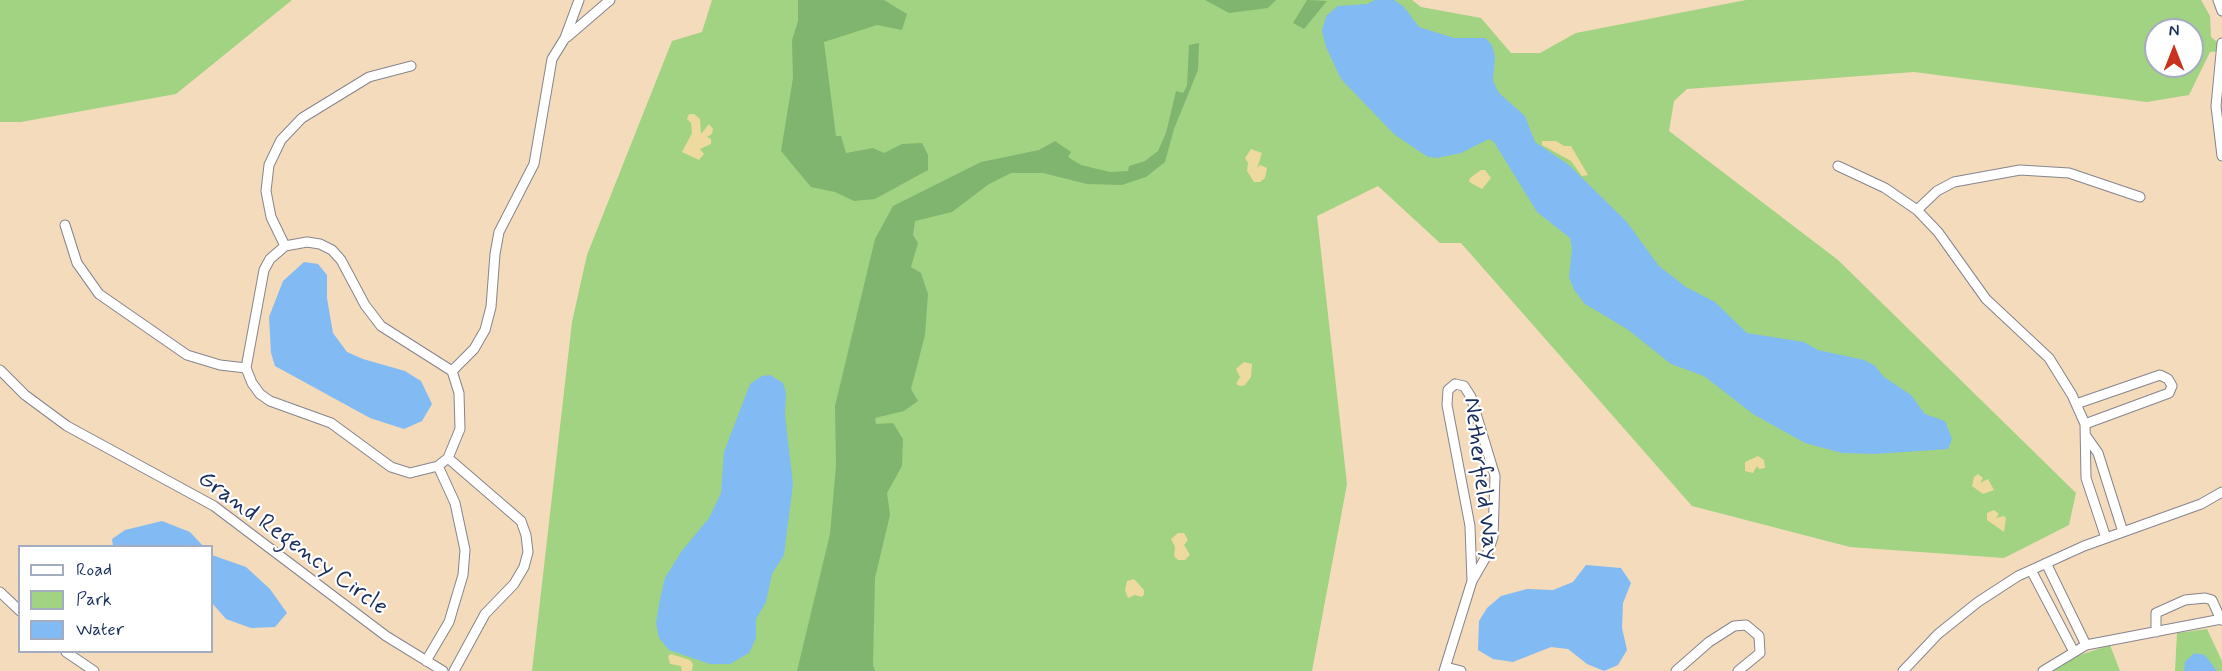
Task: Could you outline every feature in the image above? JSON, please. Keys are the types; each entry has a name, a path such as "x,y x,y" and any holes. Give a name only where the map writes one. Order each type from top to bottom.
{"street":[{"path":"452,371 474,349 489,319 499,232 534,164 552,58 565,38 579,0"},
{"path":"565,38 610,0"},
{"path":"2218,0 2222,11"},
{"path":"2222,43 2216,106 2222,156"},
{"path":"285,246 271,217 266,191 269,165 281,140 302,118 369,77 411,66"},
{"path":"1838,166 1886,188 1917,210 1950,247 1986,299 2049,358 2085,424 2086,478 2106,538"},
{"path":"1917,210 1937,191 1954,182 2020,170 2069,173 2140,197"},
{"path":"65,225 77,262 99,294 187,355 220,365 246,368"},
{"path":"307,242 320,244 332,250 341,260 365,305 381,326 452,371 459,393 461,417 456,442 448,458 438,466 410,473 391,466 331,423 270,401 260,393 246,368 264,270 270,259 285,246 307,242"},
{"name":"Grand Regency Circle","path":"0,370 25,395 67,426 214,506 386,636 443,671"},
{"path":"2076,404 2160,375 2168,379 2172,386 2169,393 2085,424"},
{"name":"Netherfield Way","path":"1445,669 1472,582 1487,555 1493,537 1495,476 1471,397 1464,386 1455,384 1448,390 1447,405 1469,518 1472,582"},
{"path":"2086,436 2098,453 2123,532"},
{"path":"448,458 521,521 528,552 524,567 514,584 485,614 454,671"},
{"path":"426,661 449,621 463,575 465,550 455,503 438,466"},
{"path":"1903,671 1938,634 1970,608 2031,570 2106,538 2201,504 2222,492"},
{"path":"2046,563 2086,645"},
{"path":"2031,570 2074,652"},
{"path":"0,592 18,609"},
{"path":"2043,671 2086,645 2221,620 2212,600 2205,597 2185,600 2156,613 2156,632"},
{"path":"1676,671 1709,642 1734,627 1746,625 1758,636 1760,653 1738,671"},
{"path":"69,653 94,671"},
{"path":"1445,669 1461,671"}],"green space":[{"path":"0,0 292,0 176,94 21,122 0,122"},
{"path":"712,0 1412,0 1421,7 1481,18 1511,53 1540,53 1576,33 1746,0 2201,0 2210,16 2211,37 2216,41 2222,40 2222,51 2210,52 2204,64 2204,18 2144,18 2144,78 2197,78 2189,95 2147,102 1914,72 1687,89 1674,101 1669,131 1838,260 2076,493 2069,525 2004,558 1850,547 1692,506 1461,243 1440,243 1378,186 1317,216 1347,484 1312,671 532,671 572,322 587,255 672,41 702,32"},
{"path":"798,0 884,0 907,14 902,30 877,25 824,42 836,136 841,136 846,153 873,148 884,153 902,144 922,143 928,155 928,170 875,199 854,201 835,192 811,187 781,151 793,78 792,40 798,21"},
{"path":"1205,0 1276,0 1268,8 1229,13"},
{"path":"1307,0 1327,1 1304,29 1293,23"},
{"path":"1199,43 1198,70 1174,129 1165,162 1146,177 1122,185 1087,184 1043,173 1011,173 989,184 952,212 915,221 913,235 918,243 911,267 921,273 928,294 925,335 911,389 918,401 904,411 875,418 876,424 893,423 903,439 902,466 887,493 890,515 875,578 873,665 875,671 797,671 830,534 836,466 835,406 875,239 893,206 981,162 1039,150 1055,141 1071,152 1068,157 1081,165 1110,172 1128,171 1129,166 1145,161 1158,151 1166,133 1176,91 1183,93 1187,86 1189,45"},
{"path":"2207,629 2222,661 2222,671 2175,671 2177,633"},
{"path":"2110,645 2120,671 2051,671 2074,657"}],"sand":[{"path":"689,114 694,114 700,119 701,134 709,124 713,129 712,134 707,137 711,139 711,144 700,149 704,154 699,160 682,152 692,133 691,123 687,119"},
{"path":"1542,141 1556,141 1564,146 1571,146 1588,175 1582,176 1571,161 1542,145"},
{"path":"1251,149 1262,153 1257,168 1260,165 1267,168 1265,178 1260,182 1254,182 1247,171 1248,163 1245,158"},
{"path":"1481,170 1485,170 1491,178 1482,189 1469,182 1470,178"},
{"path":"1244,362 1252,364 1251,377 1245,385 1240,386 1236,384 1240,377 1236,369"},
{"path":"1758,456 1764,460 1765,468 1759,469 1757,466 1753,473 1745,471 1745,462"},
{"path":"1978,474 1983,478 1980,483 1988,479 1994,490 1983,494 1972,486 1974,477"},
{"path":"1994,510 1999,514 1996,518 2004,516 2006,518 2004,532 1987,520 1987,513"},
{"path":"1178,533 1184,533 1188,540 1184,545 1190,555 1185,560 1178,560 1174,556 1175,547 1171,539"},
{"path":"1134,579 1144,590 1144,594 1142,597 1135,595 1128,598 1125,590 1127,581"},
{"path":"671,654 690,660 693,664 692,671 682,671 681,666 670,664 668,656"}],"water":[{"path":"1375,0 1394,0 1404,7 1419,27 1454,38 1485,38 1492,45 1495,57 1493,81 1499,93 1525,116 1535,142 1569,165 1626,221 1659,266 1686,287 1715,302 1747,333 1804,342 1818,350 1864,360 1874,365 1884,377 1911,395 1925,414 1945,421 1952,439 1948,449 1875,454 1842,453 1805,443 1753,414 1704,376 1671,364 1627,329 1585,304 1574,290 1569,277 1572,249 1570,238 1537,212 1494,142 1489,139 1461,153 1437,158 1428,157 1395,135 1341,79 1326,47 1322,31 1326,16 1338,6 1367,4"},
{"path":"304,262 318,264 327,275 327,298 333,333 347,352 405,371 421,381 432,404 422,421 404,429 370,418 275,366 271,353 269,317 283,281"},
{"path":"770,375 783,383 786,393 785,415 793,484 784,555 772,574 766,602 756,619 756,638 749,653 730,664 710,664 669,650 659,638 656,623 660,599 665,578 681,552 709,518 721,493 724,452 750,384 762,376"},
{"path":"162,521 190,532 202,545 113,545 112,539 125,530"},
{"path":"213,555 246,567 270,589 287,613 275,627 251,628 226,619 213,604"},
{"path":"1586,565 1621,568 1631,583 1623,603 1622,628 1627,650 1618,665 1604,671 1587,664 1568,649 1551,647 1513,662 1493,659 1478,650 1479,621 1487,608 1501,596 1527,589 1553,590 1573,582"},
{"path":"2194,653 2205,655 2217,671 2184,671 2185,662"}]}
